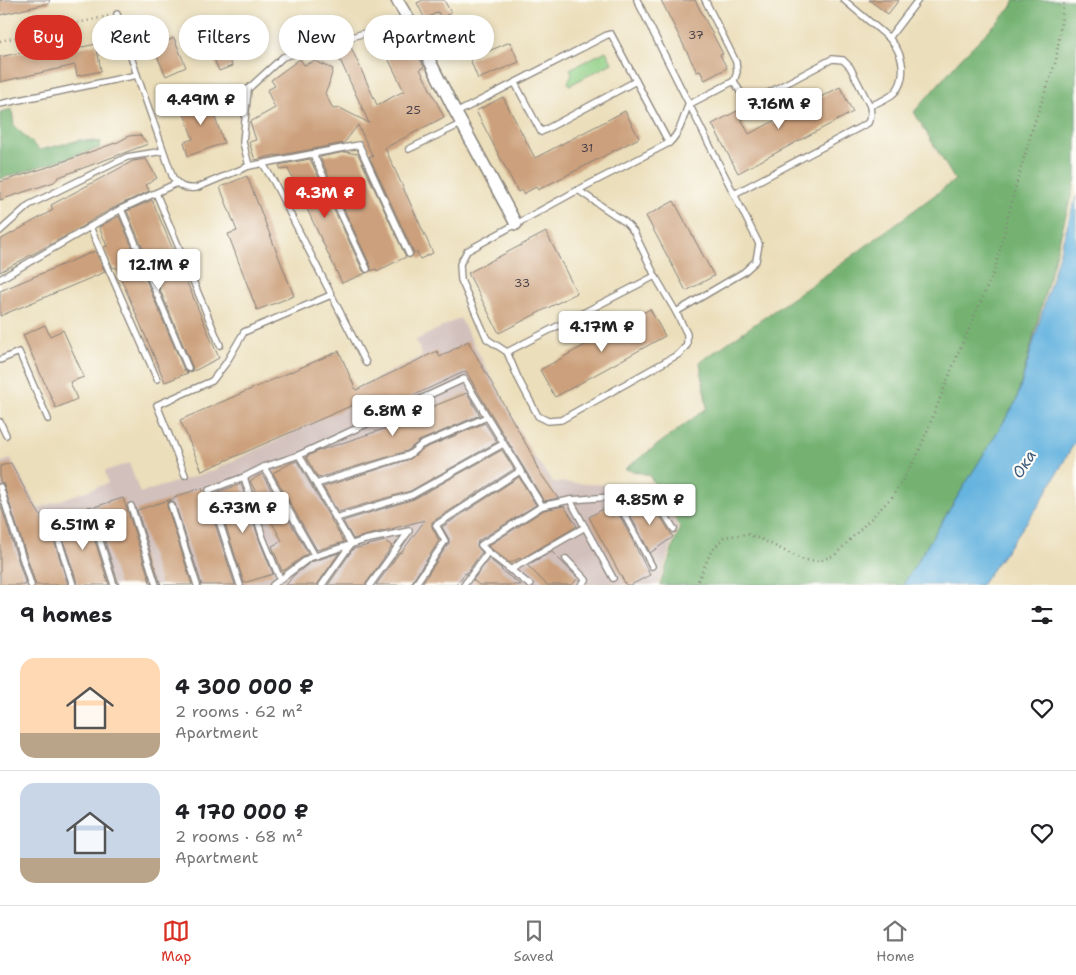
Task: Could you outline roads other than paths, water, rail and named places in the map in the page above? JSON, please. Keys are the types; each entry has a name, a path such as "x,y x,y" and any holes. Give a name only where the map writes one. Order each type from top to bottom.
{"street":[{"path":"397,0 406,15"},
{"path":"429,60 516,224"}],"lane":[{"path":"637,0 759,244 756,261 744,272 676,312"},
{"path":"578,190 625,222 634,232 655,276 687,334 687,345 678,354 561,420 548,421 538,416 507,352 487,339 461,280 460,264 467,252 578,190 669,144 680,128 688,105 734,81 737,72 736,62 705,0"},
{"path":"844,0 889,38 898,49 903,64 901,80 895,92 870,106"},
{"path":"889,38 918,0"},
{"path":"117,14 163,150 173,178 177,183 188,189 196,188 249,166 359,145 409,254"},
{"path":"249,166 243,142 248,89 284,56 364,33"},
{"path":"456,112 611,34 669,144"},
{"path":"734,81 743,97 750,101 832,59 843,60 850,67 870,106 871,115 868,123 734,194"},
{"path":"0,104 137,75"},
{"path":"515,83 541,132 636,80"},
{"path":"410,149 463,123"},
{"path":"0,231 29,205 127,157 163,150"},
{"path":"312,154 367,269"},
{"path":"262,164 274,182 366,363"},
{"path":"0,279 121,209 177,183"},
{"path":"156,193 220,345"},
{"path":"121,209 188,368"},
{"path":"90,227 156,379"},
{"path":"507,352 655,276"},
{"path":"184,475 157,405 212,381 226,363 244,332 331,294"},
{"path":"0,360 19,352 48,419"},
{"path":"240,585 209,490 244,477 264,467 299,455 464,380 542,506"},
{"path":"316,484 410,455 421,445 487,417"},
{"path":"0,422 6,436"},
{"path":"336,518 412,495 504,444"},
{"path":"299,455 351,544"},
{"path":"264,467 315,556"},
{"path":"414,585 445,541 436,525 520,471"},
{"path":"244,477 263,538 280,580"},
{"path":"0,487 31,585"},
{"path":"530,585 481,545 542,506 570,500 652,494 674,529"},
{"path":"615,497 652,566"},
{"path":"570,500 613,578"},
{"path":"171,505 196,585"},
{"path":"131,506 156,585"},
{"path":"90,510 114,585"},
{"path":"54,526 73,585"},
{"path":"510,570 585,527"},
{"path":"273,585 309,558 365,540 409,531 370,585"},
{"path":"322,585 351,544"},
{"path":"466,584 488,552"},
{"path":"566,559 586,580 580,585"}],"water":[{"name":"Ока","path":"1076,196 1076,440 1039,505 981,585 903,585 1016,402"}]}
